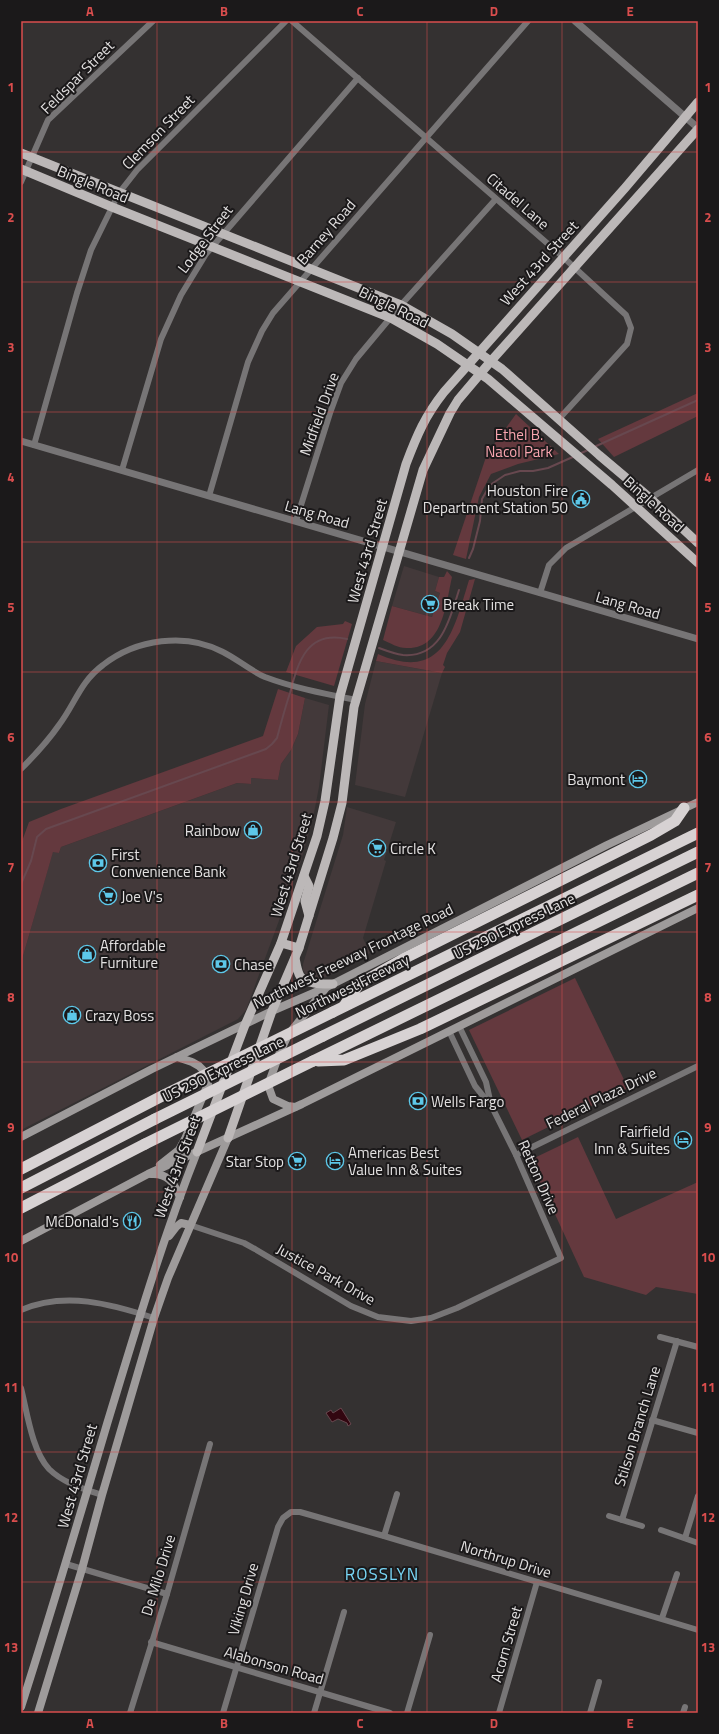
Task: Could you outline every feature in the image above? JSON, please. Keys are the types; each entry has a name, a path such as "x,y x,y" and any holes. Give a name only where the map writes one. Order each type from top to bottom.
{"highway":[{"path":"344,1006 359,984 489,916 651,835 675,821 684,808"},
{"name":"Northwest Freeway","path":"21,1169 164,1095 698,833"},
{"name":"US 290 Express Lane","path":"21,1188 155,1119 698,852"},
{"path":"21,1208 145,1144 698,873"},
{"path":"313,1061 344,1060 420,1028 698,895"}],"main road":[{"name":"West 43rd Street","path":"21,1707 66,1564 140,1314 163,1245 245,1024 281,943 304,876 325,801 340,696 384,547 406,464 417,434 429,412 478,352 625,188 698,102"},
{"name":"West 43rd Street","path":"38,1713 82,1569 154,1318 168,1278 228,1138 272,1011 299,948 309,918 333,838 340,807 356,700 423,470 445,422 458,400 698,128"},
{"name":"Bingle Road","path":"21,153 312,268 401,305 452,334 491,361 650,498 698,543"},
{"name":"Bingle Road","path":"23,170 391,318 443,348 468,364 568,447 698,563"},
{"path":"625,188 636,198"},
{"path":"406,464 423,470"},
{"path":"612,485 622,474"},
{"path":"325,801 340,807"},
{"name":"Northwest Freeway Frontage Road","path":"21,1137 177,1057 272,1011 329,986 607,845 698,802"},
{"path":"304,876 309,886 306,901 309,918"},
{"path":"21,1241 148,1174 295,1107 698,908"},
{"path":"281,943 299,948"},
{"path":"295,958 300,975 304,979 329,986 288,1035 268,1085 273,1099 288,1106 295,1107"},
{"path":"148,1174 179,1150 208,1084 205,1072 199,1066 177,1057"},
{"path":"148,1174 160,1174 169,1178 180,1196"},
{"path":"163,1245 176,1227 181,1223 190,1225"}],"street":[{"name":"Feldspar Street","path":"21,182 23,170 32,158 48,120 153,21"},
{"name":"Clemson Street","path":"34,445 88,258 119,193 137,170 286,21"},
{"name":"Citadel Lane","path":"292,21 358,78 369,90 427,137 495,200 563,257 626,315 631,328 627,344 558,420"},
{"name":"Barney Road","path":"209,496 248,362 273,313 528,21"},
{"path":"575,21 698,128"},
{"name":"Lodge Street","path":"122,470 161,340 180,295 212,246 358,78"},
{"name":"Midfield Drive","path":"296,521 341,383 356,359 401,305 495,200"},
{"name":"Lang Road","path":"21,441 698,639"},
{"path":"540,593 549,565 566,548 698,470"},
{"path":"21,769 36,754 60,725 82,686 103,664 128,651 169,640 200,642 222,651 264,676 356,700"},
{"name":"Retton Drive","path":"459,1026 486,1082 492,1107"},
{"name":"Retton Drive","path":"449,1030 475,1086 492,1107 516,1155 561,1258"},
{"name":"Federal Plaza Drive","path":"516,1155 698,1066"},
{"name":"Justice Park Drive","path":"190,1225 244,1243 351,1306 378,1317 411,1321 431,1318 457,1308 561,1258"},
{"path":"21,1310 34,1304 68,1300 103,1303 154,1318"},
{"path":"660,1337 698,1347"},
{"name":"Stilson Branch Lane","path":"622,1520 677,1341"},
{"path":"21,1388 37,1450 49,1469 69,1483 102,1495"},
{"path":"652,1420 698,1433"},
{"name":"De Milo Drive","path":"130,1713 167,1594 210,1444"},
{"path":"384,1536 397,1494"},
{"path":"685,1538 698,1496"},
{"name":"Viking Drive","path":"223,1713 278,1527 283,1518 291,1512 307,1514"},
{"name":"Northrup Drive","path":"307,1514 662,1618 698,1630"},
{"path":"609,1516 642,1526"},
{"path":"661,1530 698,1543"},
{"path":"66,1564 167,1594"},
{"path":"662,1618 677,1574"},
{"name":"Acorn Street","path":"499,1713 537,1582"},
{"path":"314,1713 344,1612"},
{"path":"407,1713 430,1635"},
{"name":"Alabonson Road","path":"151,1642 390,1713"},
{"path":"590,1713 599,1682"}],"shaded area":[{"path":"404,566 439,577 435,591 440,593 432,617 392,606"},
{"path":"376,661 442,673 405,797 355,785 365,704"},
{"path":"305,698 329,705 319,787 313,818 301,861 246,1010 238,1019 21,1130 21,963 53,851 59,853 61,847 237,783 250,784 251,778 278,780 281,764 291,750 298,734"},
{"path":"347,807 396,822 363,938 370,953 326,977 314,979 307,976 303,970 303,964 343,835"},
{"path":"341,1408 351,1424 348,1426 347,1423 338,1419 332,1422 326,1413 331,1410 333,1413"}],"green space":[{"path":"698,393 698,416 614,457 598,439"},
{"name":"Ethel B. Nacol Park","path":"516,414 559,454 518,464 491,474 479,497 466,559 453,555 487,454"},
{"path":"447,571 452,577 445,611 441,623 428,641 418,647 403,648 383,640 392,606 432,617 440,593 435,591 439,577 444,577"},
{"path":"475,579 460,632 447,653 443,665 445,667 442,673 376,661 378,654 400,661 418,662 432,656 443,646 451,633 469,580"},
{"path":"345,621 352,624 334,686 286,672 296,646 317,627 343,624"},
{"path":"278,689 305,698 298,734 291,750 281,764 278,780 251,778 251,784 237,783 61,847 59,853 53,852 21,963 21,844 29,822 263,736"},
{"path":"575,978 628,1088 522,1140 469,1030"},
{"path":"578,1137 616,1219 698,1182 698,1294 656,1287 646,1295 584,1277 530,1160"}],"waterway":[{"path":"594,447 698,400"},
{"path":"579,454 588,450"},
{"path":"469,558 473,549 480,521 482,499 490,485 505,475 520,471 533,471 548,468 575,456"},
{"path":"379,648 403,655 416,654 427,650 435,643 448,624 459,590"},
{"path":"21,884 31,861 37,837 46,829 266,749 277,738 297,670 306,651 313,644 322,639 333,637 347,639"}],"place":[{"name":"Houston Fire Department Station 50","path":"581,499"},
{"name":"Break Time","path":"430,604"},
{"name":"Baymont","path":"638,779"},
{"name":"Rainbow","path":"253,830"},
{"name":"Circle K","path":"377,848"},
{"name":"First Convenience Bank","path":"98,863"},
{"name":"Joe V's","path":"108,896"},
{"name":"Affordable Furniture","path":"87,954"},
{"name":"Chase","path":"221,964"},
{"name":"Crazy Boss","path":"72,1015"},
{"name":"Wells Fargo","path":"418,1101"},
{"name":"Fairfield Inn & Suites","path":"683,1140"},
{"name":"Star Stop","path":"297,1161"},
{"name":"Americas Best Value Inn & Suites","path":"335,1161"},
{"name":"McDonald's","path":"132,1221"}],"district":[{"name":"ROSSLYN","path":"382,1574"}]}
